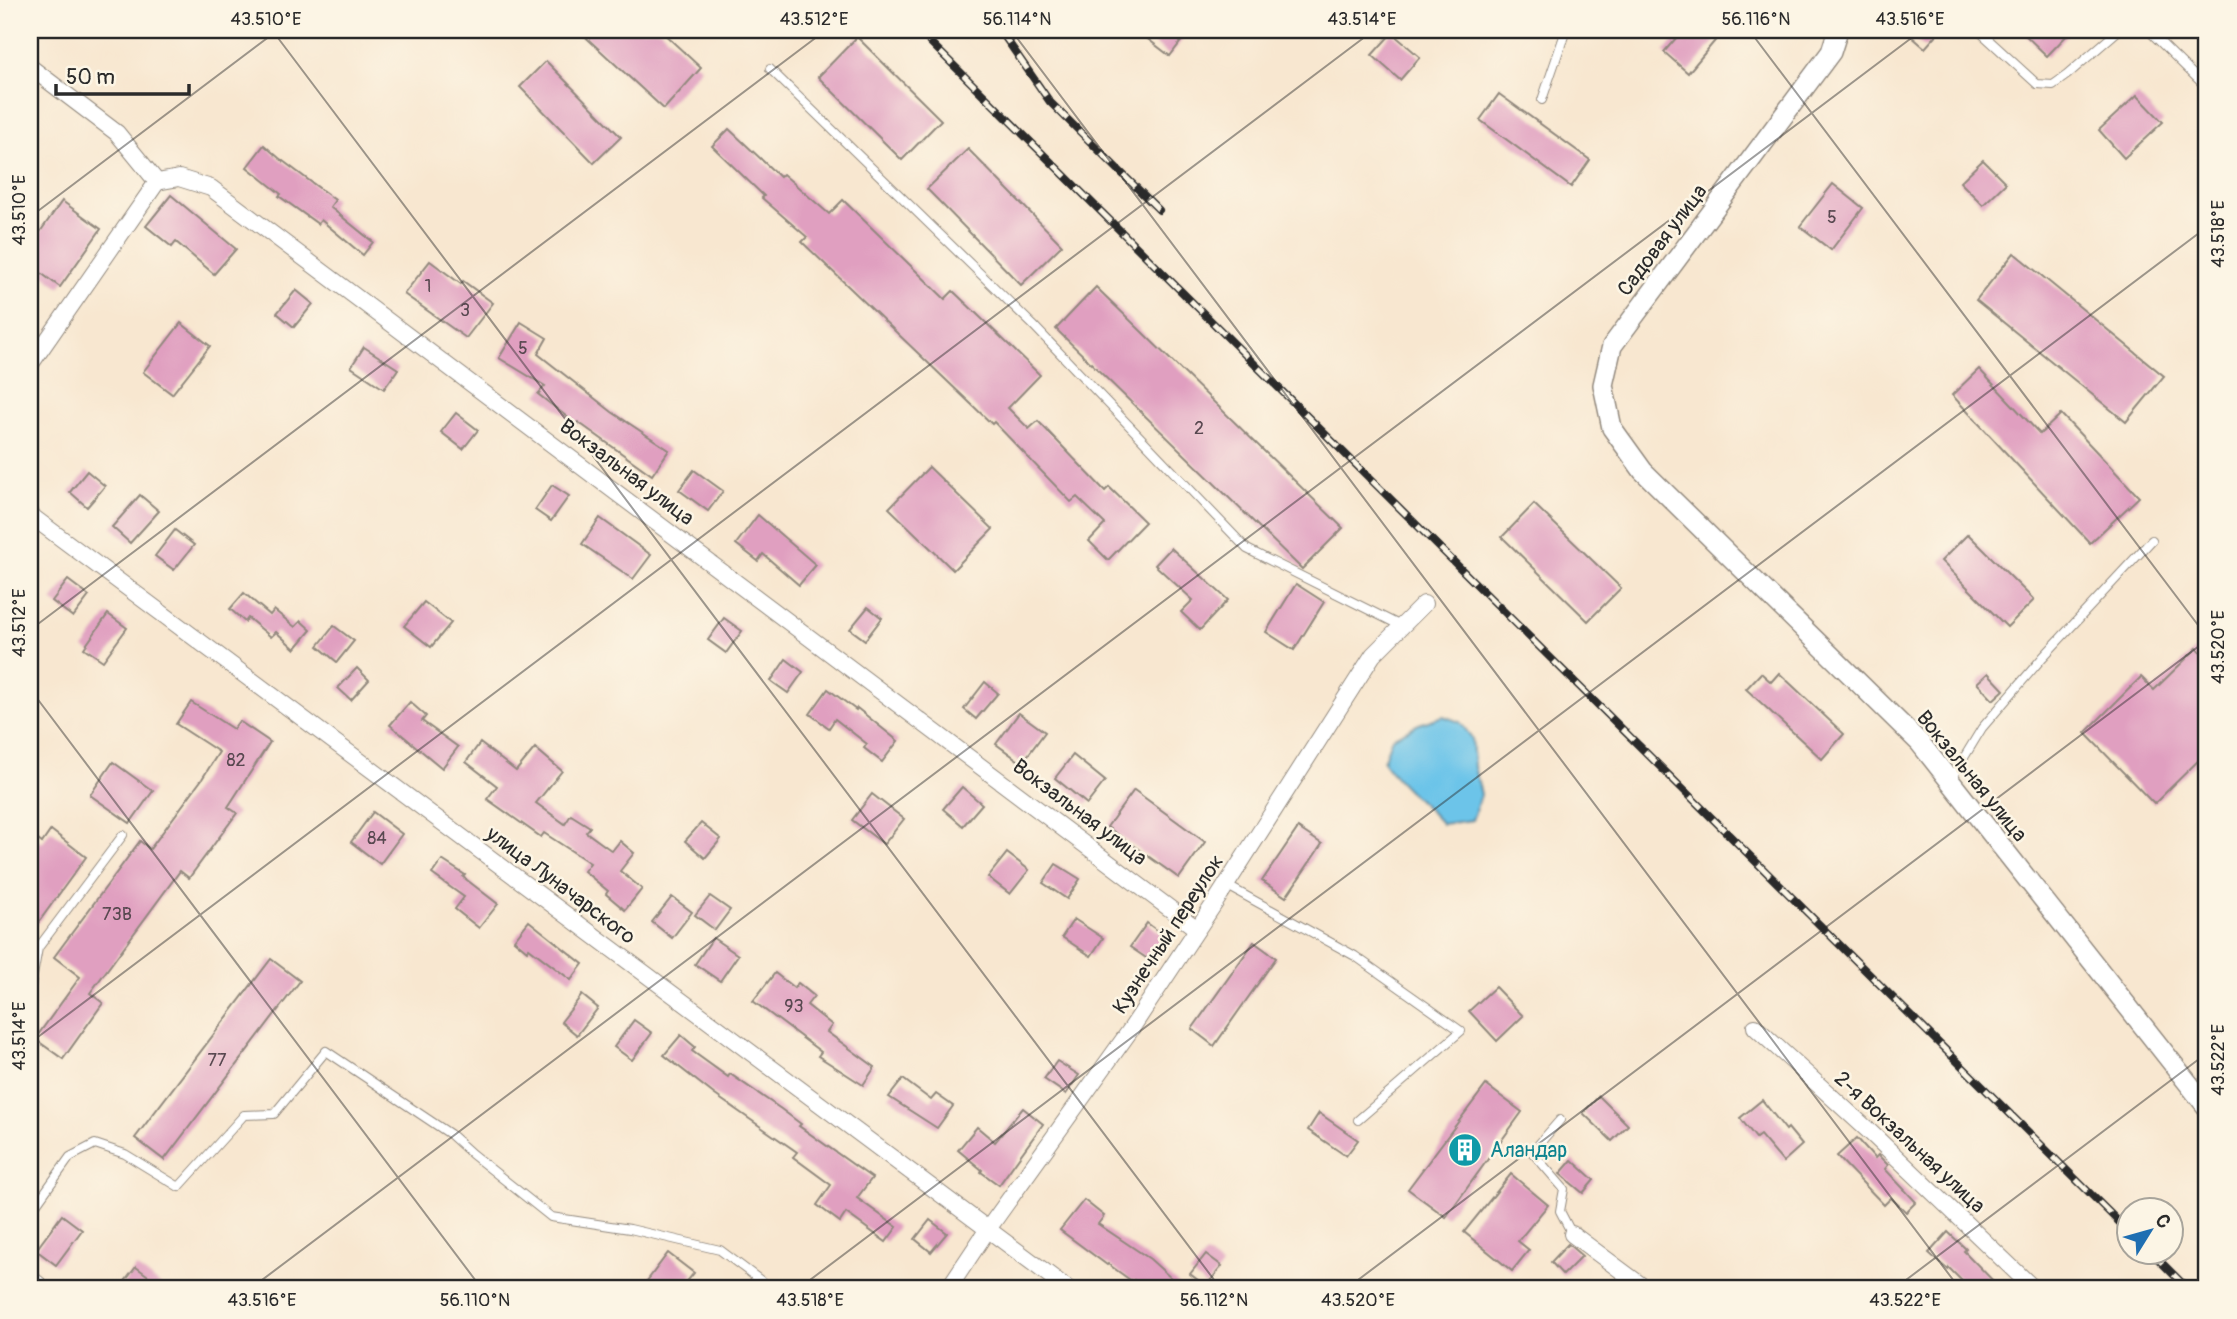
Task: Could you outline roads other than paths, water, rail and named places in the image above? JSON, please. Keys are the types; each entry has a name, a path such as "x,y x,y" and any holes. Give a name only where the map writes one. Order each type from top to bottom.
{"street":[{"name":"Садовая улица","path":"1643,471 1612,428 1603,385 1612,346 1831,52 1838,30"},
{"path":"1831,52 1850,30"},
{"path":"30,67 117,133 157,182 30,365"},
{"name":"Вокзальная улица","path":"157,182 179,178 211,188 1197,929"},
{"name":"Вокзальная улица","path":"1643,471 1920,743 2207,1107"},
{"name":"улица Луначарского","path":"30,515 1068,1289"},
{"name":"Кузнечный переулок","path":"948,1289 1129,1032 1373,655 1424,604"},
{"name":"2-я Вокзальная улица","path":"1755,1027 1869,1131 2034,1289"},
{"path":"1572,1234 1647,1289"},
{"path":"30,1278 44,1289"}],"lane":[{"path":"1542,100 1566,30"},
{"path":"1978,30 2037,84 2053,85 2119,30"},
{"path":"2148,30 2207,88"},
{"path":"770,69 1033,325 1247,549 1403,627"},
{"path":"1950,782 1982,728 2043,657 2152,540"},
{"path":"30,992 38,948 123,835"},
{"path":"1226,885 1354,956 1461,1031 1358,1120"},
{"path":"30,1213 70,1157 94,1144 125,1154 179,1187 244,1115 274,1114 326,1051 450,1134 551,1217 630,1229 720,1250 772,1289"},
{"path":"1560,1120 1532,1152 1564,1189 1560,1211 1572,1234"}],"water":[{"path":"1443,716 1460,722 1472,738 1474,767 1481,794 1472,820 1442,824 1383,761 1392,738 1419,724"}],"railway":[{"path":"918,30 2114,1217"},
{"path":"1000,30 1050,102 1159,210"},
{"path":"2165,1266 2188,1289"}],"place":[{"name":"Аландар","path":"1465,1150"}]}
